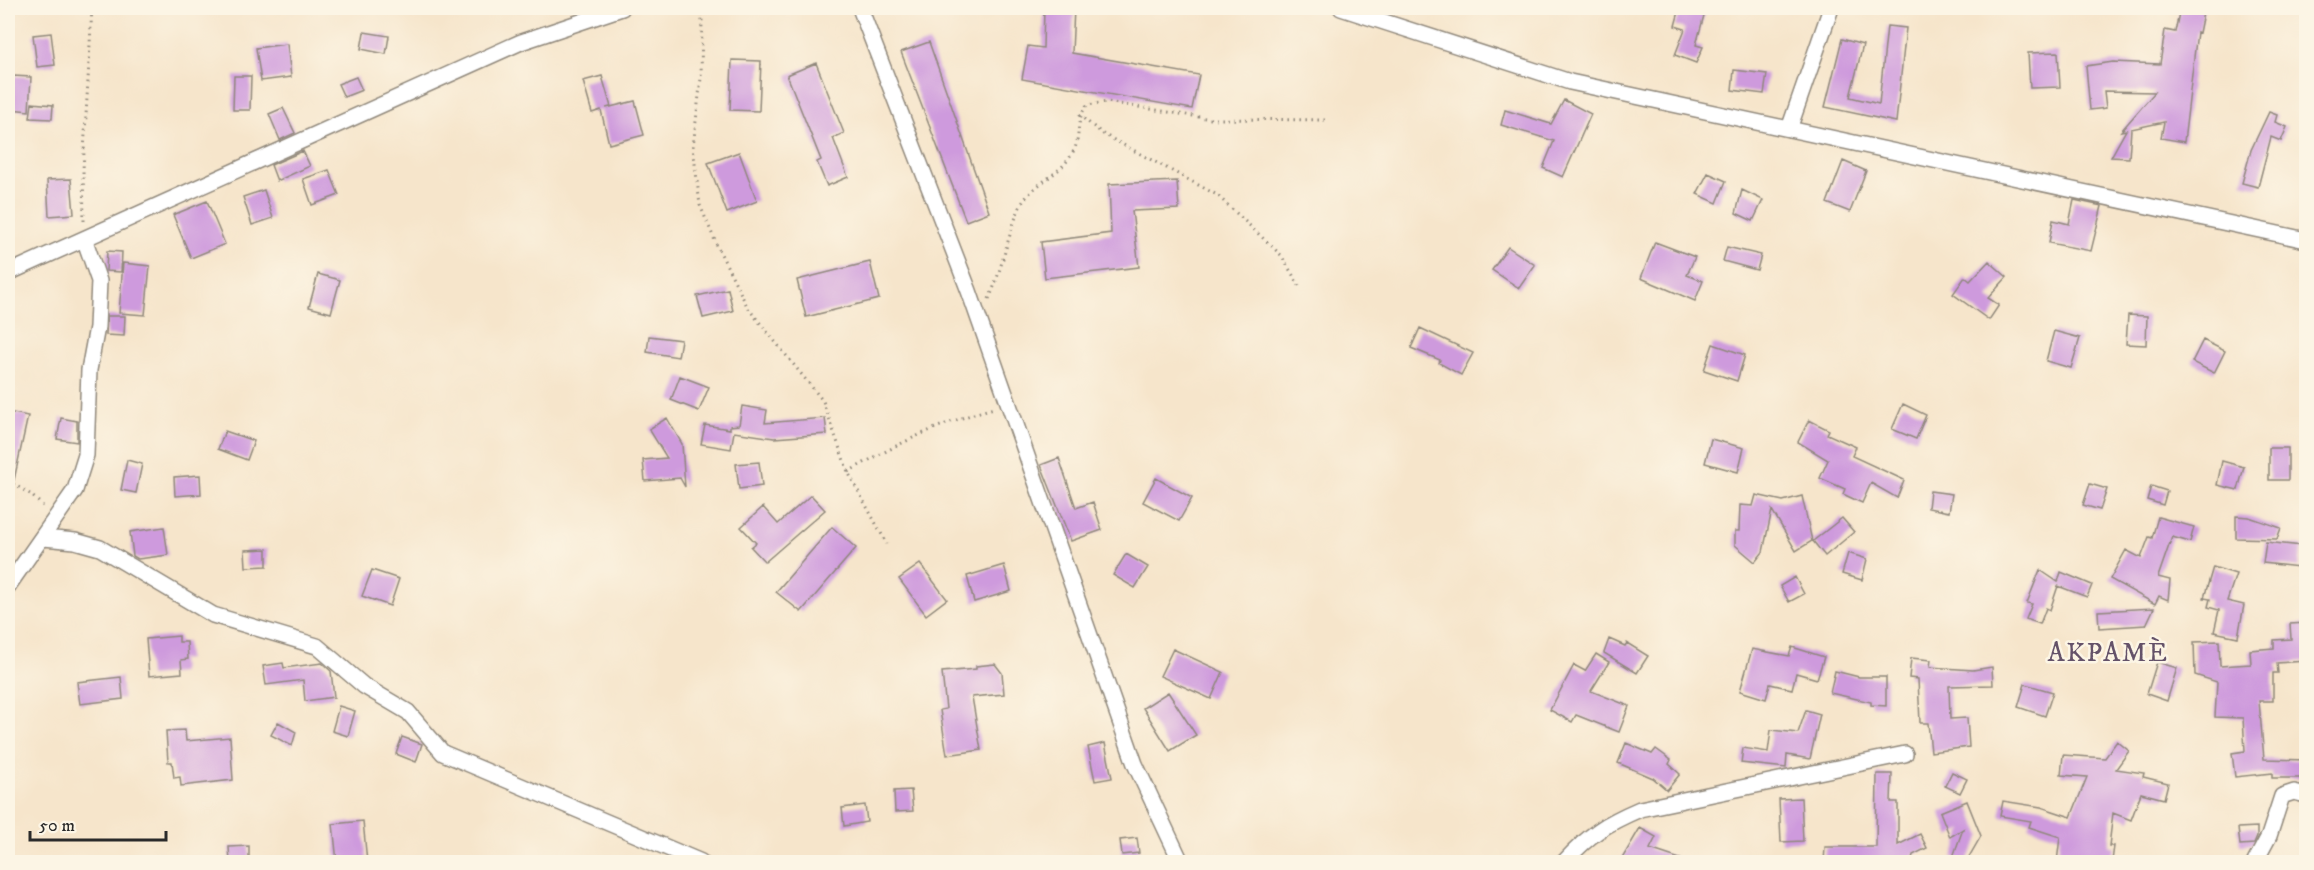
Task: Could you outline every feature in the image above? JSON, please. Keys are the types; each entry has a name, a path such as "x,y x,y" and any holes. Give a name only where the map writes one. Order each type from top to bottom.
{"street":[{"path":"8,273 85,241 521,42 622,8"},
{"path":"860,8 979,320 1135,764 1181,862"},
{"path":"1341,8 1570,82 2307,240"},
{"path":"1789,129 1831,8"},
{"path":"8,586 44,538 75,490 86,455 89,370 97,327 99,281 85,241"},
{"path":"44,538 75,541 100,548 213,615 317,646 364,686 408,712 443,753 701,862"},
{"path":"1564,862 1587,837 1613,820 1640,809 1905,754"},
{"path":"2255,862 2269,836 2282,796 2294,792 2307,795"}],"path":[{"path":"85,241 83,170 92,8"},
{"path":"699,8 702,18 701,78 693,147 700,205 748,308 823,401 848,472 887,544"},
{"path":"979,320 996,283 1020,207 1037,184 1063,170 1075,149 1079,115 1087,105 1107,102 1211,119 1329,120"},
{"path":"1079,115 1103,134 1217,195 1281,255 1300,287"},
{"path":"848,472 888,449 955,418 1008,405"},
{"path":"8,481 30,494 56,517"}],"building":[{"path":"1044,8 1074,8 1072,53 1199,75 1192,109 1022,79 1028,46 1043,48"},
{"path":"1680,8 1706,8 1696,45 1703,47 1696,63 1675,55 1685,29 1675,26"},
{"path":"2180,8 2204,8 2199,33 2197,32 2184,142 2161,138 2164,122 2131,129 2129,158 2111,157 2126,130 2121,131 2155,92 2104,91 2106,108 2090,110 2086,66 2113,62 2160,64 2165,30 2175,32"},
{"path":"1887,26 1906,28 1896,122 1825,107 1842,39 1863,45 1850,97 1879,104"},
{"path":"364,32 389,36 386,54 361,49"},
{"path":"51,33 55,65 37,67 33,35"},
{"path":"929,42 989,212 966,221 901,52"},
{"path":"287,44 291,77 261,81 256,48"},
{"path":"2058,52 2060,87 2030,88 2028,53"},
{"path":"732,60 761,61 759,111 730,110"},
{"path":"816,63 844,133 833,138 848,177 827,186 817,162 821,160 787,75"},
{"path":"1734,70 1767,74 1764,94 1732,90"},
{"path":"13,76 31,77 29,111 11,109"},
{"path":"234,76 251,76 250,110 233,110"},
{"path":"602,76 611,107 635,101 644,135 609,144 601,110 592,113 583,81"},
{"path":"356,77 362,90 344,97 338,84"},
{"path":"1564,100 1591,114 1563,177 1543,168 1554,141 1501,125 1505,110 1551,124"},
{"path":"32,103 53,105 52,119 30,118"},
{"path":"283,108 295,133 280,140 269,114"},
{"path":"2269,112 2277,115 2275,122 2287,127 2281,141 2271,137 2258,187 2242,183 2251,150"},
{"path":"303,151 310,166 277,181 271,165"},
{"path":"739,152 757,201 727,213 708,163"},
{"path":"1843,161 1866,171 1850,212 1827,203"},
{"path":"329,170 339,195 312,205 303,179"},
{"path":"1708,173 1726,181 1717,203 1697,194"},
{"path":"71,179 74,214 49,216 47,180"},
{"path":"1177,181 1179,209 1132,211 1139,267 1045,278 1041,242 1111,233 1109,184"},
{"path":"264,190 273,218 252,225 243,197"},
{"path":"1742,190 1763,200 1753,221 1736,213"},
{"path":"2074,200 2102,206 2091,251 2049,243 2053,220 2069,224"},
{"path":"207,201 225,244 191,258 173,215"},
{"path":"1655,242 1695,257 1687,275 1703,281 1695,301 1641,278"},
{"path":"1508,247 1535,265 1519,288 1492,270"},
{"path":"1727,247 1761,255 1757,270 1723,261"},
{"path":"107,251 122,252 121,272 106,271"},
{"path":"1989,261 2007,277 1988,298 1999,305 1989,320 1953,294 1965,277 1970,281"},
{"path":"870,262 879,299 806,317 797,280"},
{"path":"123,263 150,266 145,315 119,313"},
{"path":"318,274 340,280 331,313 309,307"},
{"path":"728,289 733,311 703,318 697,296"},
{"path":"2128,315 2147,316 2146,345 2126,344"},
{"path":"107,316 125,316 124,336 106,335"},
{"path":"1420,328 1473,353 1461,375 1439,363 1440,360 1411,348"},
{"path":"2054,331 2080,338 2071,368 2046,361"},
{"path":"649,336 681,340 678,357 647,352"},
{"path":"2203,340 2225,351 2214,373 2192,362"},
{"path":"1713,344 1745,355 1737,381 1704,370"},
{"path":"680,376 709,387 699,411 671,400"},
{"path":"1903,404 1926,415 1916,439 1892,429"},
{"path":"742,406 767,410 765,423 825,418 827,434 774,438 734,432 731,449 701,444 705,425 730,429 730,426 739,425"},
{"path":"8,412 28,416 14,480 8,480"},
{"path":"61,418 77,421 77,442 57,439"},
{"path":"667,418 682,444 685,487 680,478 645,481 643,460 667,458 649,429"},
{"path":"1809,420 1829,430 1827,434 1856,447 1852,456 1904,480 1897,498 1871,483 1862,503 1843,494 1845,489 1820,478 1828,460 1798,442"},
{"path":"225,431 254,441 247,460 218,449"},
{"path":"1711,439 1744,448 1738,472 1705,463"},
{"path":"2269,448 2288,448 2288,480 2269,480"},
{"path":"1059,458 1076,508 1093,502 1102,530 1071,541 1041,465"},
{"path":"127,460 142,464 136,493 121,490"},
{"path":"2222,461 2244,467 2238,490 2217,485"},
{"path":"759,462 762,486 739,489 736,464"},
{"path":"200,475 201,494 175,496 174,477"},
{"path":"1156,478 1192,498 1179,521 1143,502"},
{"path":"2090,484 2107,489 2100,510 2083,505"},
{"path":"2151,486 2167,491 2163,505 2147,500"},
{"path":"1930,491 1952,494 1949,512 1928,508"},
{"path":"811,495 825,510 765,562 751,547 756,543 741,527 763,507 778,524"},
{"path":"1756,495 1783,501 1802,496 1812,541 1796,551 1772,510 1763,552 1755,562 1735,545 1735,531 1739,531 1740,505 1753,506"},
{"path":"2236,516 2249,517 2281,528 2277,539 2236,538"},
{"path":"2158,517 2194,527 2190,542 2172,537 2158,577 2170,580 2168,600 2159,596 2155,604 2110,579 2126,550 2141,558 2149,537 2152,538"},
{"path":"1842,518 1854,532 1825,556 1813,541"},
{"path":"164,527 168,555 138,559 133,556 130,532"},
{"path":"832,527 856,548 801,612 776,592"},
{"path":"2266,542 2302,546 2299,567 2263,563"},
{"path":"267,549 267,566 246,567 245,550"},
{"path":"1848,553 1867,559 1862,580 1842,574"},
{"path":"1126,554 1148,567 1135,588 1113,575"},
{"path":"920,564 947,599 926,615 899,579"},
{"path":"1004,565 1011,591 974,602 967,576"},
{"path":"2213,567 2236,574 2227,601 2244,605 2238,637 2214,632 2219,610 2208,607 2210,599 2204,598"},
{"path":"372,570 399,579 390,606 362,596"},
{"path":"2040,570 2058,582 2061,572 2092,585 2087,597 2058,586 2050,610 2046,608 2040,624 2026,619 2032,604 2027,603"},
{"path":"1795,577 1804,594 1789,602 1780,586"},
{"path":"2154,608 2146,625 2099,628 2098,611"},
{"path":"2307,623 2307,661 2277,663 2278,673 2273,673 2273,701 2259,701 2264,759 2307,760 2307,778 2272,778 2272,773 2235,777 2232,753 2245,751 2243,718 2215,717 2217,682 2195,675 2194,642 2219,641 2220,666 2251,664 2250,650 2274,648 2274,640 2291,639 2290,624"},
{"path":"179,636 179,642 187,642 188,659 181,660 182,673 149,676 146,639"},
{"path":"1609,639 1625,646 1627,643 1648,656 1637,673 1604,653"},
{"path":"1792,647 1824,657 1817,679 1796,673 1792,689 1770,684 1766,699 1740,691 1752,649 1789,656"},
{"path":"1173,649 1223,672 1211,699 1160,676"},
{"path":"1596,654 1609,662 1591,691 1629,706 1619,732 1576,715 1572,722 1550,710 1574,665 1585,671"},
{"path":"1911,658 1931,660 1930,667 1973,670 1992,667 1993,685 1949,686 1950,719 1967,718 1969,747 1931,752 1928,723 1920,723 1918,679 1909,678"},
{"path":"2157,662 2177,668 2167,701 2147,694"},
{"path":"283,663 284,668 322,663 331,671 334,697 305,701 303,680 266,685 263,666"},
{"path":"995,664 1002,673 1004,694 972,697 981,750 947,755 940,710 946,709 942,672 976,669 976,666"},
{"path":"1835,671 1859,677 1886,677 1886,706 1871,705 1871,702 1830,693"},
{"path":"121,677 123,699 80,704 77,682"},
{"path":"2025,684 2053,692 2045,716 2018,707"},
{"path":"1168,692 1196,735 1170,751 1143,708"},
{"path":"339,706 355,711 348,736 332,731"},
{"path":"1806,710 1820,714 1810,759 1787,755 1786,768 1741,763 1743,748 1768,752 1771,730 1798,733"},
{"path":"278,722 296,732 292,746 271,735"},
{"path":"185,730 186,741 230,737 233,780 181,786 180,777 174,778 172,762 168,762 166,731"},
{"path":"402,737 422,744 416,762 396,754"},
{"path":"2117,741 2129,751 2116,769 2144,773 2143,777 2168,783 2164,799 2141,793 2131,820 2113,813 2109,846 2114,846 2112,861 2094,859 2093,862 2057,862 2060,837 2029,827 2031,821 2000,816 2003,801 2041,807 2071,817 2087,777 2061,775 2063,755 2105,758"},
{"path":"1105,743 1112,778 1095,781 1088,747"},
{"path":"1626,743 1652,754 1656,749 1671,760 1669,764 1680,774 1667,790 1653,778 1618,763"},
{"path":"1952,772 1967,779 1960,793 1945,786"},
{"path":"1877,774 1892,774 1891,802 1898,802 1898,845 1920,834 1927,848 1913,855 1911,862 1824,862 1825,847 1876,847"},
{"path":"911,790 913,811 895,812 894,791"},
{"path":"1801,798 1803,841 1781,842 1779,799"},
{"path":"1967,801 1981,836 1966,862 1953,857 1963,829 1950,837 1940,812"},
{"path":"865,805 867,822 844,826 842,808"},
{"path":"363,821 367,862 337,862 333,824"},
{"path":"2257,827 2254,844 2240,845 2238,828"},
{"path":"1640,828 1656,837 1650,849 1683,860 1683,862 1620,862"},
{"path":"1137,838 1139,853 1122,855 1120,840"},
{"path":"249,846 249,862 230,862 229,847"}],"district":[{"name":"AKPAMÈ","path":"2108,653"}]}
